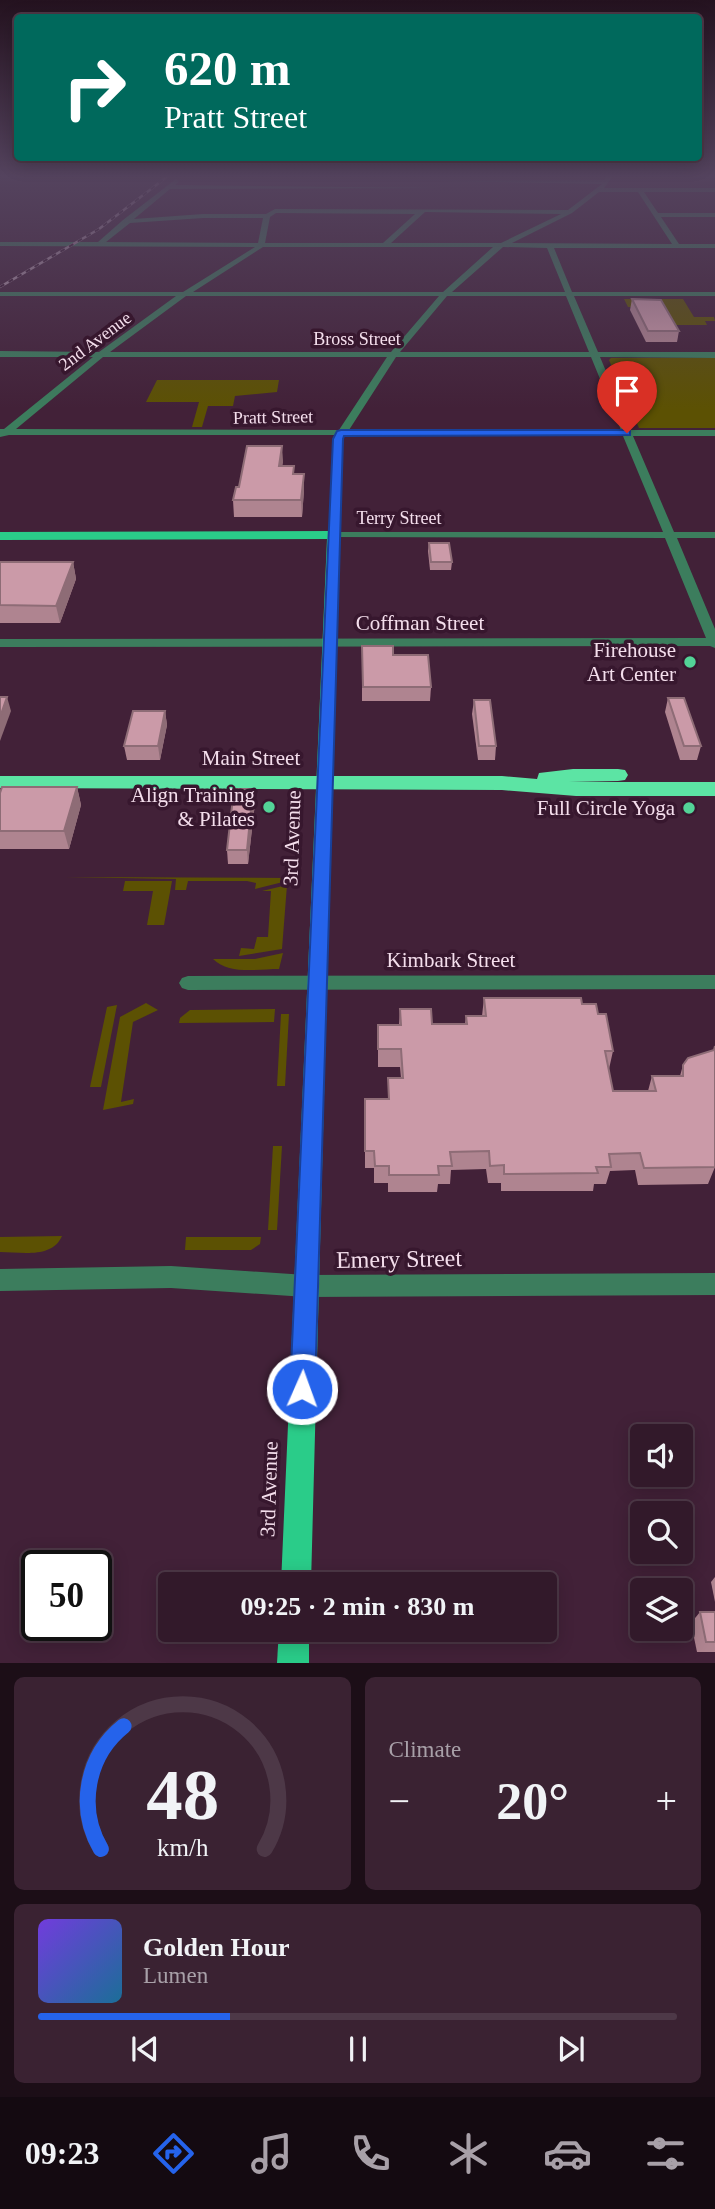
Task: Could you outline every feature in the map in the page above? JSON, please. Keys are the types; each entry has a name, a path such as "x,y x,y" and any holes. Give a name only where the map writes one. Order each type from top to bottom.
{"highway":[{"name":"Main Street","path":"502,783 573,775 715,775"},
{"name":"Main Street","path":"0,782 502,783 576,789 715,789"}],"main road":[{"name":"Terry Street","path":"0,536 333,535"},
{"name":"3rd Avenue","path":"296,1572 333,535"},
{"path":"293,1663 294,1642"}],"street":[{"name":"2nd Avenue","path":"2,435 100,355 186,293 248,254"},
{"name":"3rd Avenue","path":"333,535 337,446 341,433 393,354 446,293 492,254"},
{"path":"553,254 715,643"},
{"path":"0,293 715,294"},
{"name":"Bross Street","path":"0,354 715,355"},
{"name":"Pratt Street","path":"2,435 715,433"},
{"name":"Terry Street","path":"333,535 715,535"},
{"name":"Coffman Street","path":"0,643 715,643"},
{"name":"Kimbark Street","path":"188,983 715,982"},
{"name":"Emery Street","path":"0,1280 171,1277 306,1286 715,1284"}],"shaded area":[{"path":"624,299 683,299 694,317 714,317 715,321 705,321 707,325 676,325 666,308 628,307"},
{"path":"715,358 715,428 639,428 609,360"},
{"path":"157,380 279,380 277,392 235,396 233,406 208,406 202,427 192,427 199,402 146,402"},
{"path":"65,877 287,878 287,881 255,889 256,883 247,881 188,881 186,890 175,890 176,879"},
{"path":"125,881 172,881 164,925 147,925 153,891 123,891"},
{"path":"287,885 282,949 239,956 241,948 254,949 257,937 268,937 271,891 262,891"},
{"path":"283,953 279,969 235,969 213,959 255,959"},
{"path":"146,1003 158,1010 133,1022 121,1102 134,1099 133,1104 103,1110 120,1017"},
{"path":"117,1005 101,1087 90,1087 107,1007"},
{"path":"275,1009 274,1022 179,1023 180,1018 190,1010"},
{"path":"281,1014 289,1014 285,1086 277,1086"},
{"path":"273,1146 282,1146 277,1230 268,1230"},
{"path":"62,1236 51,1248 44,1251 0,1252 0,1237"},
{"path":"186,1237 261,1237 260,1244 251,1250 185,1250"}],"building":[{"path":"632,299 661,300 679,331 648,331"},
{"path":"247,446 282,446 279,466 294,466 293,474 304,474 301,500 233,500 236,487 239,487"},
{"path":"429,543 449,543 452,562 431,562"},
{"path":"0,562 73,562 56,606 0,605"},
{"path":"362,646 393,646 393,655 428,655 431,687 363,687"},
{"path":"0,697 7,697 0,717"},
{"path":"668,698 684,698 701,746 684,746"},
{"path":"474,700 490,700 496,746 479,746"},
{"path":"133,711 165,711 158,746 124,746"},
{"path":"2,787 77,787 64,831 0,831"},
{"path":"234,789 253,789 247,850 227,850"},
{"path":"484,998 581,998 582,1004 596,1004 598,1014 606,1014 613,1051 605,1051 613,1091 656,1091 652,1076 683,1076 683,1065 688,1058 714,1050 715,1046 715,1167 644,1168 640,1153 609,1154 611,1167 596,1167 598,1173 504,1174 504,1165 490,1166 489,1151 450,1152 452,1166 438,1166 439,1175 389,1175 389,1166 375,1166 374,1151 365,1151 365,1099 389,1099 388,1078 403,1078 401,1049 378,1049 378,1025 401,1025 400,1009 431,1009 432,1024 467,1024 466,1016 486,1016"},
{"path":"700,1612 715,1612 715,1642 706,1642"}],"railway":[{"path":"0,287 57,254"}],"place":[{"name":"Firehouse Art Center","path":"690,662"},
{"name":"Align Training & Pilates","path":"269,807"},
{"name":"Full Circle Yoga","path":"689,808"}],"route":[{"path":"302,1389 338,439 341,433 627,433"}]}
